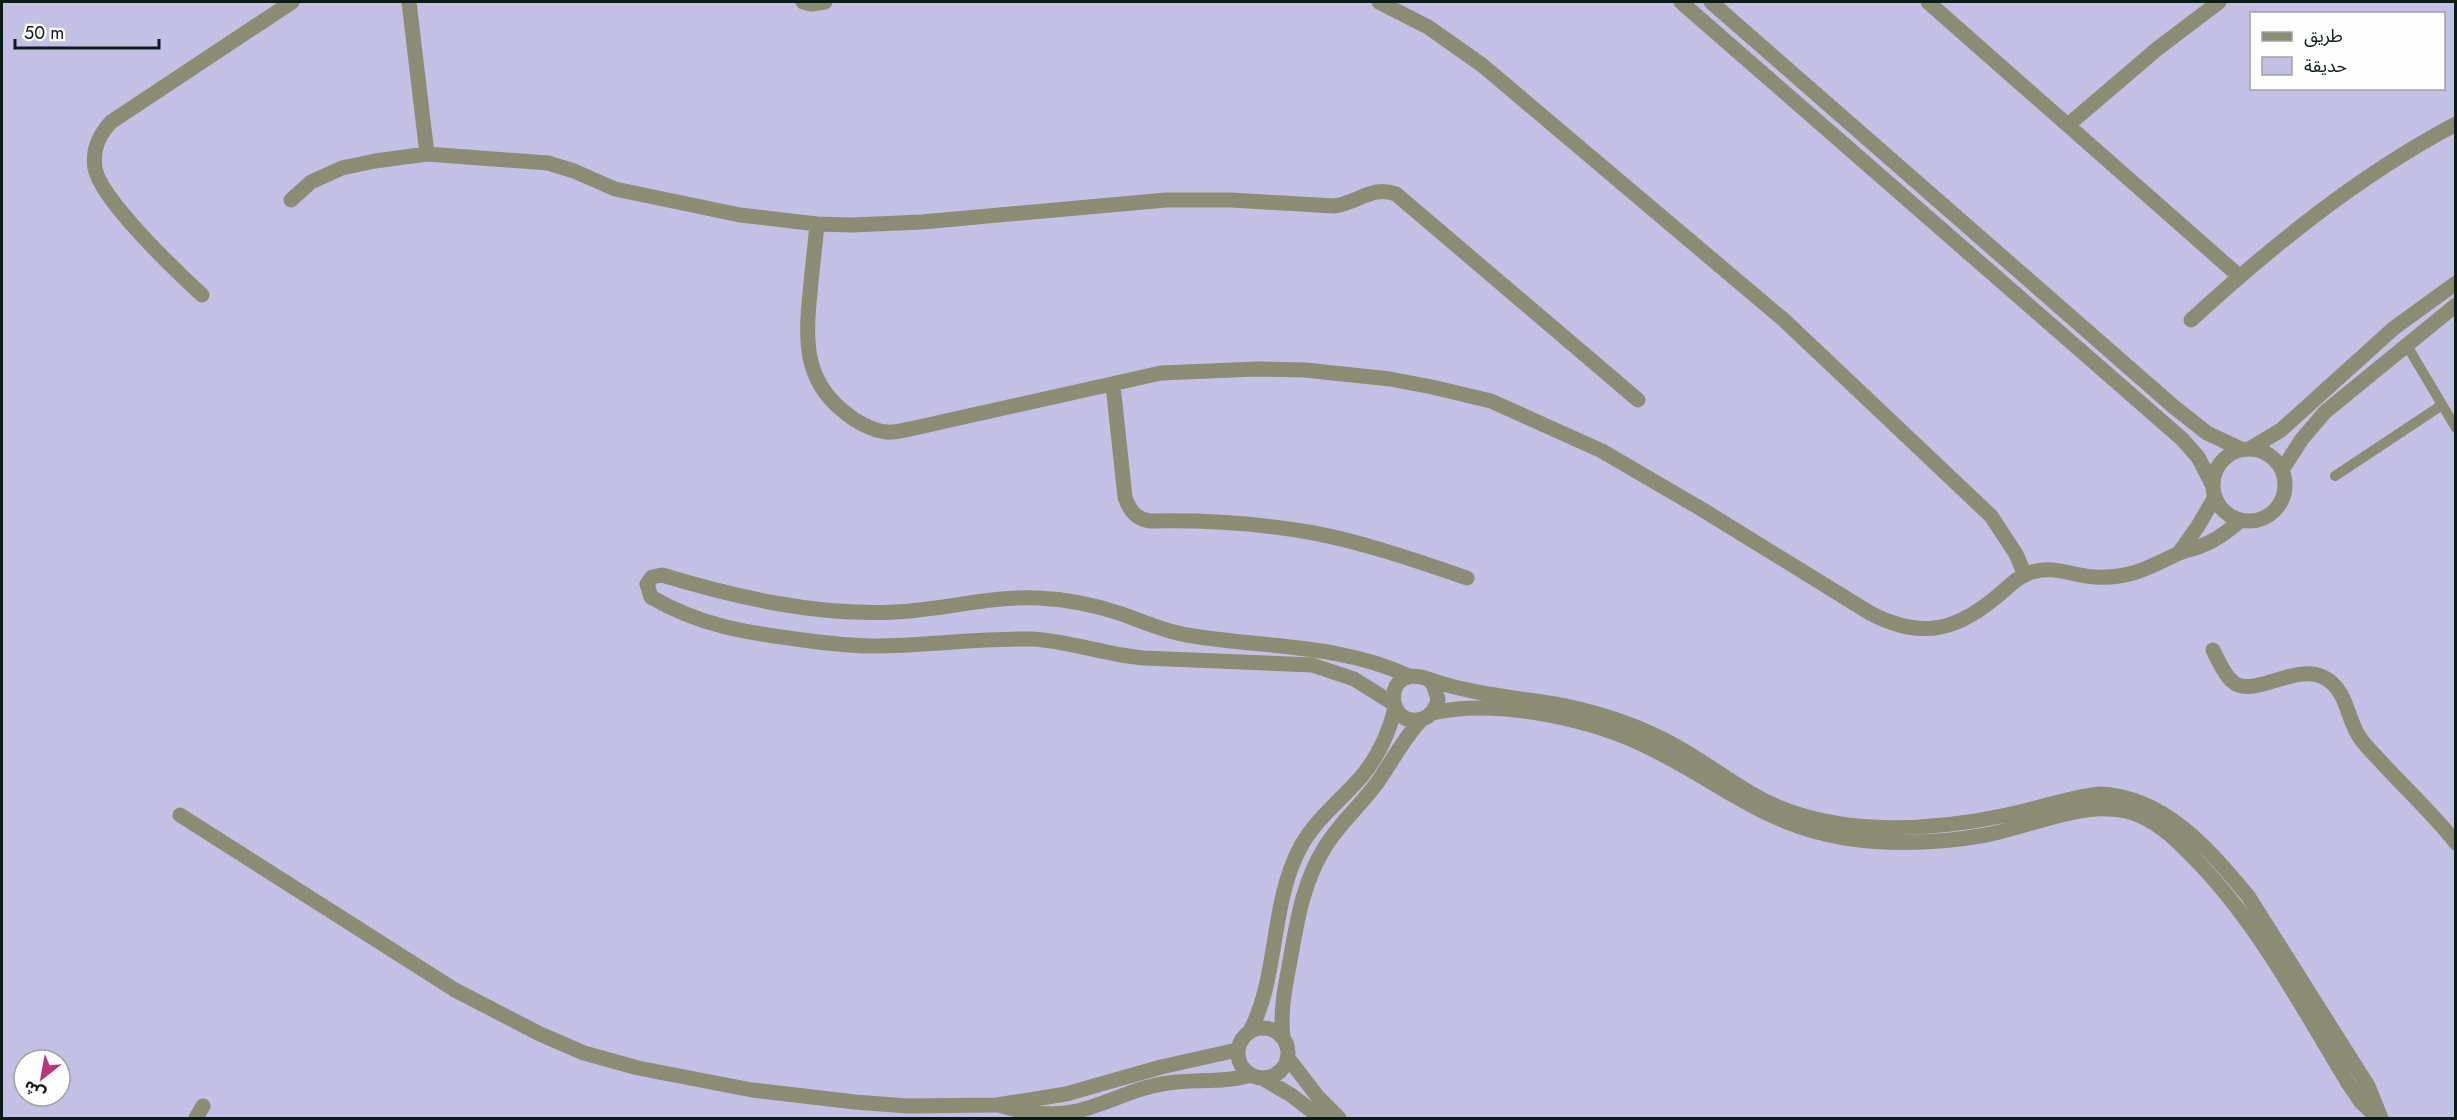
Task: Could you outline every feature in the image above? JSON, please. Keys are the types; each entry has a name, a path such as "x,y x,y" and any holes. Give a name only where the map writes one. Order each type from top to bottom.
{"street":[{"path":"202,294 163,260 101,185 94,167 95,147 104,129 111,122 292,2"},
{"path":"409,2 427,154"},
{"path":"802,2 811,4 825,2"},
{"path":"1379,2 1428,27 1482,66 1785,321 1991,516 2005,534 2025,575"},
{"path":"1681,2 2175,433 2198,457 2225,512 2241,520 2261,519 2277,508 2285,490 2283,470 2291,454 2313,425 2456,305"},
{"path":"1928,2 2239,276"},
{"path":"2068,125 2157,49 2219,2"},
{"path":"1717,5 2174,408 2207,433 2246,449 2270,455 2283,470"},
{"path":"2191,320 2277,244 2414,146 2456,124"},
{"path":"291,200 311,183 342,168 427,154 537,161 574,171 615,189 740,215 817,224 899,224 1166,200 1231,200 1334,206 1351,203 1373,191 1389,191 1396,194 1638,400"},
{"path":"817,224 806,331 807,351 812,370 820,387 833,403 857,420 887,432 910,429 1161,373 1257,369 1305,370 1390,379 1491,401 1602,451 1870,613 1906,628 1923,630 1940,628 1960,621 1980,610 2025,575 2054,569 2093,577 2121,576 2154,567 2179,553 2217,539 2241,520"},
{"path":"2179,553 2198,526 2213,490 2218,465 2224,458 2281,430 2394,328 2456,283"},
{"path":"1113,384 1125,497 1132,512 1138,517 1150,521 1232,522 1315,533 1357,543 1467,578"},
{"path":"997,1105 1015,1110 1051,1114 1069,1113 1147,1087 1168,1083 1233,1080 1276,1075 1281,1071 1289,1051 1283,1038 1281,1018 1285,987 1300,908 1312,870 1338,828 1376,785 1404,739 1426,716 1438,699 1434,684 1422,676 1409,676 1372,661 1314,648 1176,633 1096,606 1068,600 1014,598 922,610 860,612 782,604 706,588 662,575 652,577 647,584 651,597 704,622 742,631 827,643 870,646 1030,639 1068,644 1121,656 1298,663 1344,674 1367,686 1406,718 1426,716 1463,707 1495,708 1558,718 1611,732 1653,749 1751,807 1776,818 1799,827 1846,838 1895,841 1986,835 2094,809 2117,809 2143,817 2181,845 2244,914 2348,1083 2361,1102 2380,1119"},
{"path":"2213,650 2230,680 2240,686 2252,687 2291,675 2306,673 2325,678 2333,683 2344,698 2351,721 2363,742 2456,843"},
{"path":"1321,1119 1291,1095 1256,1077 1240,1065 1237,1050 1239,1042 1250,1030 1260,1008 1283,894 1294,861 1315,827 1370,766 1386,736 1394,706 1394,690 1397,684 1409,676"},
{"path":"1428,679 1571,707 1628,723 1678,747 1766,802 1787,811 1830,822 1886,826 1943,825 2001,816 2099,794 2116,795 2146,804 2188,832 2248,896 2368,1086 2380,1119"},
{"path":"180,814 455,990 540,1034 584,1053 638,1068 693,1080 803,1097 907,1106 997,1105 1095,1088 1161,1067 1237,1050"},
{"path":"1250,1030 1272,1029 1283,1038"},
{"path":"1288,1058 1318,1097 1339,1119"},
{"path":"1095,1088 1101,1103"}],"lane":[{"path":"2406,345 2456,428"},
{"path":"2335,476 2442,405"}],"green space":[{"path":"2,2 2455,2 2455,1118 2,1118"}]}
